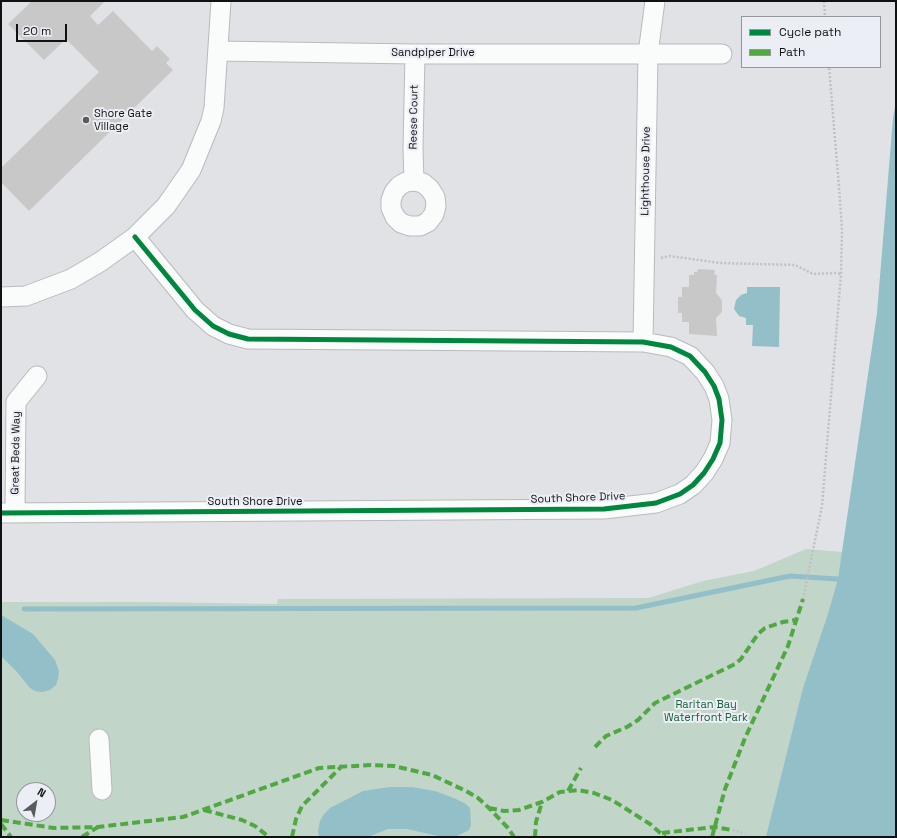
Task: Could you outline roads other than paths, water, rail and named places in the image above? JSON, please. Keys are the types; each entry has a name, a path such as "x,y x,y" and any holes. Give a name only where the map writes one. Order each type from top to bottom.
{"street":[{"path":"1,297 26,296 71,279 100,262 135,237 166,206 191,170 211,121 214,108 221,1"},
{"name":"Lighthouse Drive","path":"643,342 648,54 655,1"},
{"name":"Sandpiper Drive","path":"218,51 415,54 722,54"},
{"name":"Reese Court","path":"414,181 413,148 415,54"},
{"name":"South Shore Drive","path":"8,513 604,509 656,503 680,494 704,473 713,459 720,443 722,420 719,399 714,386 705,372 690,356 671,347 643,342 248,339 229,334 213,326 195,310 135,237"},
{"name":"Great Beds Way","path":"8,513 16,402 37,376"},
{"path":"99,739 102,790"}],"water":[{"path":"896,101 896,837 766,837 803,688 838,579 877,313 893,118"},
{"path":"747,287 780,287 779,347 752,346 753,325 746,325 746,318 739,316 734,309 736,300 741,295 747,293"},
{"path":"1,615 33,634 55,660 59,671 58,679 56,685 50,690 42,692 35,691 30,688 1,656"},
{"path":"390,787 412,787 435,791 466,804 470,808 471,825 469,830 455,837 443,837 407,829 388,829 368,837 319,837 318,831 320,821 330,808 363,791"}],"waterway":[{"path":"24,609 636,608 790,576 838,579"}],"place":[{"name":"Shore Gate Village","path":"86,120"}],"park label":[{"name":"Raritan Bay Waterfront Park","path":"706,711"}]}
